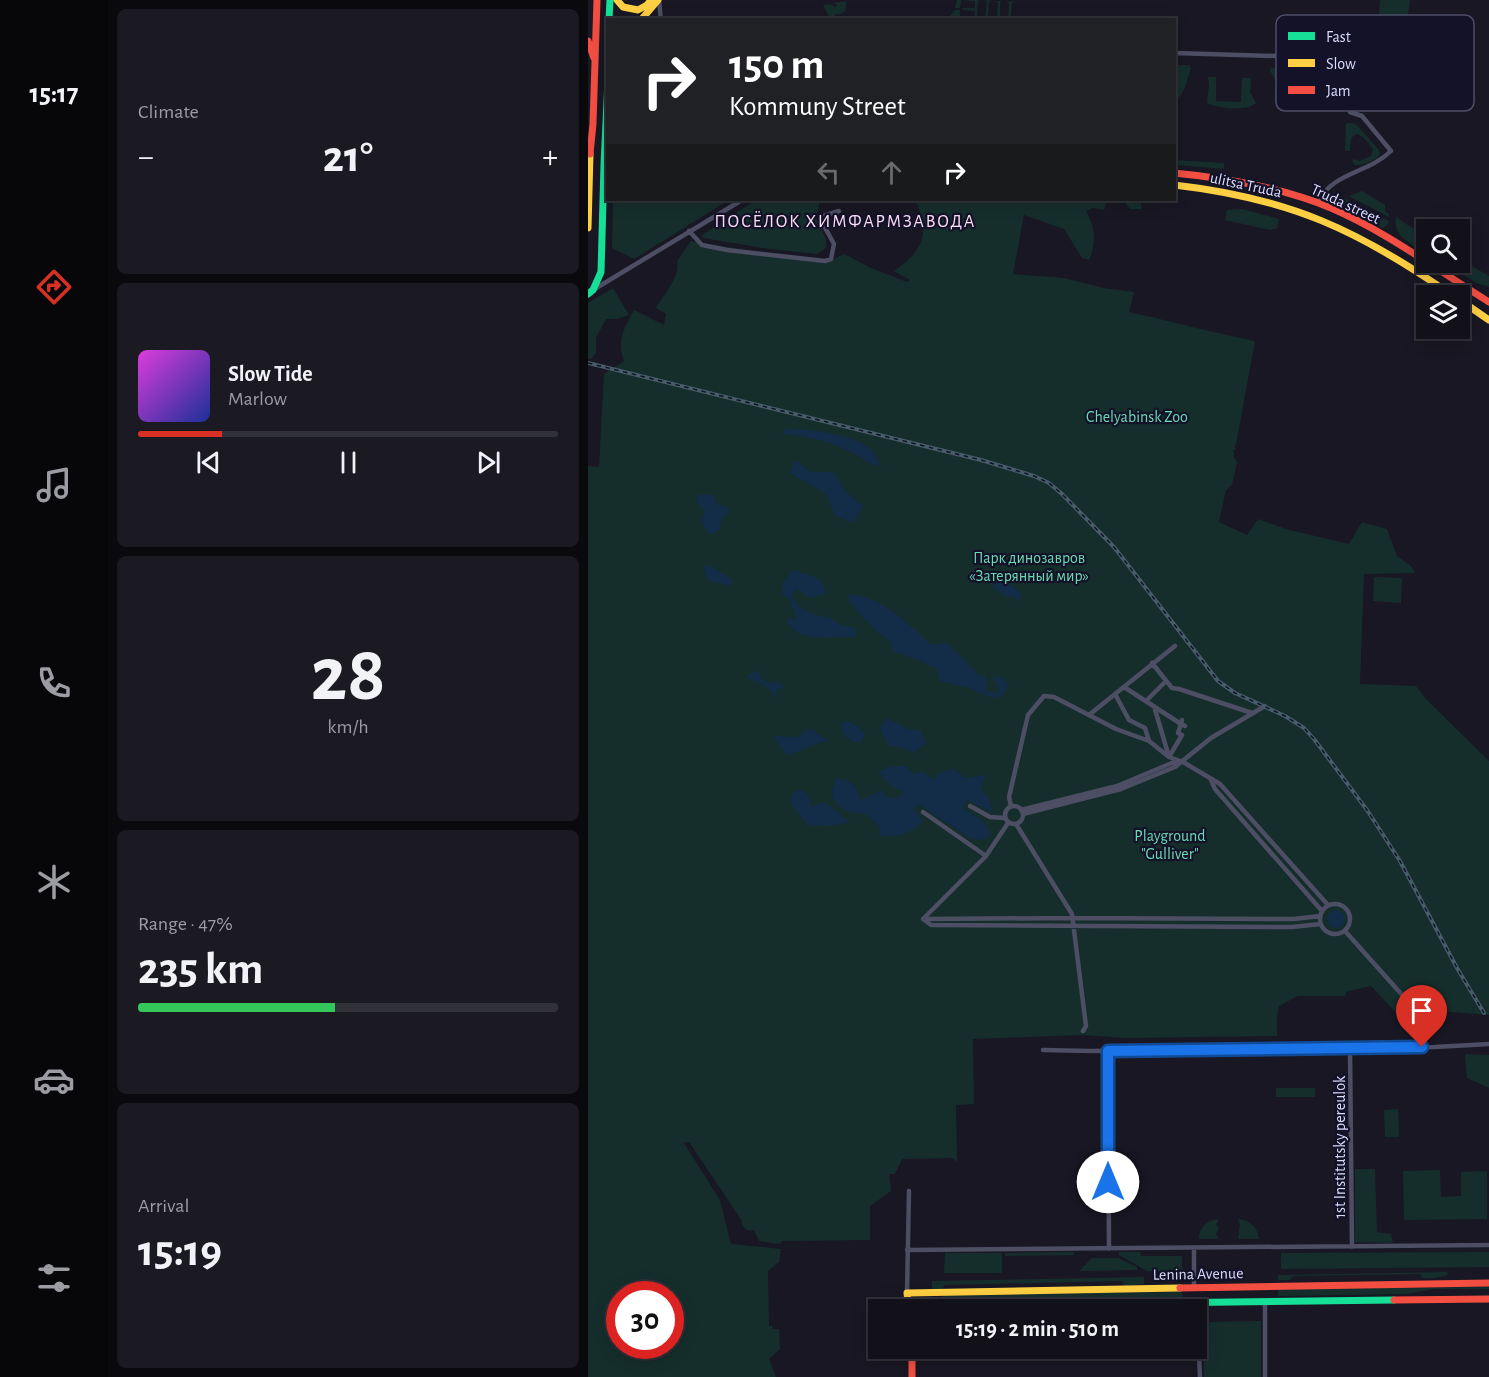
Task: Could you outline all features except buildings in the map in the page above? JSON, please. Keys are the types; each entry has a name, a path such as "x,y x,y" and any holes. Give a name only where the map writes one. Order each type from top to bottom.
{"main road":[{"path":"588,228 597,0"},
{"path":"609,18 610,0"},
{"path":"617,0 623,7 638,10 651,0"},
{"path":"643,18 659,0"},
{"path":"588,41 595,59"},
{"path":"590,154 606,148 601,272 591,292"},
{"path":"590,154 606,165"},
{"name":"Truda street","path":"1176,173 1239,181 1274,189 1316,203 1389,238 1489,302"},
{"name":"ulitsa Truda","path":"1176,185 1238,193 1311,214"},
{"path":"1311,214 1316,203"},
{"name":"Truda street","path":"1311,214 1383,250 1436,285"},
{"path":"1470,307 1489,320"},
{"name":"Lenina Avenue","path":"907,1293 1194,1286 1489,1283"},
{"path":"1265,1285 1265,1302"},
{"path":"1194,1286 1195,1299"},
{"path":"939,1299 940,1294 945,1292"},
{"path":"907,1293 908,1299"},
{"name":"Lenina Avenue","path":"1207,1306 1265,1302 1489,1299"},
{"path":"912,1359 912,1377"}],"street":[{"path":"659,0 661,18"},
{"path":"1176,53 1276,56"},
{"path":"1316,203 1335,181 1381,160 1391,151 1362,116 1350,111"},
{"path":"591,292 740,201"},
{"path":"689,231 702,245 825,261 831,259 834,244 822,222 823,216 839,211"},
{"path":"1089,715 1175,646"},
{"path":"1152,663 1172,688 1252,713"},
{"path":"1146,701 1166,681"},
{"path":"1124,687 1182,724 1178,733 1182,735 1169,757"},
{"path":"1115,694 1129,720 1144,728 1149,741"},
{"path":"1011,806 1009,797 1027,716 1044,696 1054,697 1116,729 1149,741 1169,757 1183,762 1220,784 1328,905"},
{"path":"1154,706 1169,757"},
{"path":"1022,812 1121,789 1183,762 1211,738 1265,706"},
{"path":"922,919 1294,919 1321,913 1328,905 1338,904 1347,909 1351,918 1345,932 1331,934 1321,924 1321,913 1215,789 1211,780"},
{"path":"970,806 990,817 1016,824 1073,918 1086,1026 1083,1031"},
{"path":"922,919 986,856 1007,820 1005,812 1011,806 1017,806 1022,812 1022,819 1016,824"},
{"path":"923,812 986,856"},
{"path":"922,919 931,925 1292,927 1321,924"},
{"path":"1345,932 1420,1015"},
{"path":"1043,1050 1436,1047 1489,1044"},
{"name":"1st Institutsky pereulok","path":"1350,1048 1352,1246"},
{"path":"1108,1051 1109,1249"},
{"path":"907,1293 909,1191"},
{"path":"907,1250 1489,1245"},
{"path":"1194,1248 1194,1286"},
{"path":"1265,1302 1265,1377"},
{"path":"1199,1359 1200,1377"}],"green space":[{"path":"957,0 961,0 960,8 955,8"},
{"path":"961,0 981,0 978,1 977,17 985,18 974,18 975,11 963,10 963,8 975,8 975,1"},
{"path":"992,0 989,2 988,18 985,18 987,2 983,1"},
{"path":"1380,0 1410,0 1408,15 1379,15"},
{"path":"846,1 846,10 841,14 835,14 838,16 836,18 830,18 823,5 830,4 835,7 837,5 834,3"},
{"path":"994,1 1003,1 1000,2 1000,18 997,18 998,2"},
{"path":"1015,1 1012,3 1011,18 1008,18 1009,3 1006,2"},
{"path":"955,10 960,10 960,18 928,18 928,16 949,17"},
{"path":"1178,65 1190,65 1191,68 1184,90 1178,99"},
{"path":"1271,68 1276,68 1276,81 1270,71"},
{"path":"1208,77 1216,77 1216,101 1241,102 1242,78 1251,78 1250,92 1256,103 1245,108 1225,108 1207,103"},
{"path":"1346,123 1354,123 1358,126 1379,150 1378,157 1361,165 1354,165 1352,161 1354,159 1360,161 1371,156 1373,149 1363,137 1357,134 1351,138 1350,151 1345,151"},
{"path":"1176,160 1224,163 1224,169 1176,165"},
{"path":"1362,191 1385,205 1385,211 1389,217 1349,196"},
{"path":"1344,198 1389,221 1388,224 1383,228 1337,204 1339,199"},
{"path":"613,201 727,201 634,259 612,248"},
{"path":"754,201 820,201 816,218 826,239 826,248 817,254 769,249 703,238 702,235"},
{"path":"915,201 1107,201 1104,210 1093,208 1086,211 1094,235 1089,260 1082,258 1064,229 1024,215 1013,274 1064,278 1104,288 1134,292 1129,312 1255,341 1234,446 1236,449 1233,451 1237,462 1232,485 1226,490 1219,522 1247,535 1258,519 1286,529 1349,544 1362,522 1387,529 1397,556 1411,566 1415,573 1364,574 1360,684 1416,686 1426,699 1489,761 1489,1015 1428,1010 1415,1021 1416,1035 1409,1035 1410,1028 1371,986 1346,992 1345,996 1298,996 1279,1006 1277,1036 1126,1038 1081,1035 973,1039 974,1104 956,1105 957,1162 952,1158 902,1159 895,1174 889,1174 891,1191 870,1206 870,1240 782,1241 780,1244 759,1241 754,1230 744,1228 742,1221 689,1142 684,1143 720,1200 731,1244 781,1249 779,1262 768,1271 769,1326 779,1329 780,1349 769,1359 776,1377 588,1377 588,466 599,467 604,374 624,361 621,341 634,310 664,325 666,314 656,308 674,279 678,267 677,261 691,241 825,263 844,254 871,268 907,282 910,280 894,271 904,264 918,248 923,232 923,222"},
{"path":"1107,201 1140,201 1142,209 1130,209 1125,203"},
{"path":"1242,209 1279,219 1277,228 1270,230 1225,220 1227,210"},
{"path":"1396,217 1416,230 1416,247 1400,235"},
{"path":"1470,265 1489,276 1489,287 1476,283 1460,273 1470,273"},
{"path":"613,288 629,315 617,319 606,319 596,338 596,353 588,359 588,303"},
{"path":"1374,577 1402,578 1401,603 1373,601"},
{"path":"1465,1054 1489,1055 1489,1088 1467,1078"},
{"path":"1276,1088 1315,1088 1315,1097 1276,1097"},
{"path":"1398,1109 1399,1137 1385,1137 1384,1110"},
{"path":"1355,1169 1375,1169 1377,1232 1391,1234 1393,1243 1355,1242"},
{"path":"1440,1170 1441,1197 1461,1196 1461,1172 1487,1171 1487,1219 1404,1220 1403,1171"},
{"path":"1219,1219 1216,1224 1219,1228 1216,1234 1219,1239 1199,1239 1204,1225"},
{"path":"1238,1219 1252,1225 1259,1239 1238,1239 1240,1224"},
{"path":"1073,1252 1074,1255 1090,1255 1005,1256 1005,1253"},
{"path":"1119,1252 1140,1252 1141,1256 1182,1256 1182,1271 1147,1271 1119,1255"},
{"path":"1489,1252 1489,1267 1281,1269 1281,1253"},
{"path":"945,1253 1002,1253 1002,1273 944,1273"},
{"path":"1092,1258 1118,1258 1137,1267 1137,1270 1079,1271"},
{"path":"1447,1272 1448,1275 1435,1278 1422,1278 1420,1274 1293,1276 1290,1280 1278,1280 1278,1275"},
{"path":"1144,1277 1144,1284 1124,1286 1122,1281 945,1285 942,1289 932,1289 932,1281"},
{"path":"1489,1287 1489,1289 1434,1289 1407,1294 1278,1296 1278,1289"},
{"path":"1182,1292 1183,1297 943,1299 943,1295"},
{"path":"1261,1321 1261,1377 1204,1377 1204,1359 1207,1359 1207,1322"}],"water":[{"path":"786,429 840,435 860,442 870,449 881,466 821,440 783,434"},
{"path":"795,460 811,472 833,472 846,492 863,506 853,523 835,515 826,494 790,473"},
{"path":"696,495 713,495 717,504 730,509 722,520 720,529 710,535 701,521 705,511 698,504"},
{"path":"707,564 732,579 732,586 710,581 705,574 704,567"},
{"path":"792,570 818,578 827,592 810,598 796,588 792,596 798,606 818,616 829,617 840,625 855,628 857,637 810,636 801,634 787,622 790,618 797,620 789,598 783,597 782,584"},
{"path":"1000,573 1006,576 1009,583 1021,593 1018,602 1012,596 1007,597 993,588"},
{"path":"849,594 862,596 884,606 932,645 947,643 980,676 986,676 987,692 998,692 999,688 993,679 1000,676 1009,685 1005,692 998,698 940,681 937,669 892,651 891,642 876,631 849,602"},
{"path":"755,671 760,673 762,680 770,684 775,681 784,686 776,692 778,698 764,685 746,677"},
{"path":"887,718 908,729 921,731 926,743 914,753 888,745 880,728"},
{"path":"847,721 858,726 865,735 861,742 854,742 845,736 839,724"},
{"path":"811,729 829,741 787,755 773,736 800,737 804,730"},
{"path":"905,766 914,774 922,771 933,779 936,778 936,774 953,769 966,778 987,775 980,788 989,799 993,812 967,800 963,808 984,823 990,836 983,840 969,838 919,804 914,810 924,821 904,834 880,836 879,826 865,814 847,812 833,800 832,790 836,778 853,784 861,800 881,790 888,797 898,799 903,790 893,788 878,772 888,767"},
{"path":"801,789 809,797 811,806 825,802 849,822 831,826 807,825 790,802 792,794"},
{"path":"1332,910 1340,910 1345,915 1343,926 1332,928 1327,923 1327,915"}],"railway":[{"path":"588,363 981,460 1034,476 1049,483 1114,547 1218,681 1235,693 1285,716 1304,728 1314,739 1367,810 1400,861 1457,968 1484,1013"}],"traffic: fast":[{"path":"609,18 610,0"},
{"path":"604,165 606,122"},
{"path":"588,294 593,290 601,272 604,165"},
{"path":"1207,1302 1394,1300"}],"traffic: slow":[{"path":"617,0 623,7 638,10 651,0"},
{"path":"643,18 658,0"},
{"path":"588,228 590,154"},
{"path":"1176,185 1215,191 1288,208 1354,235 1437,285"},
{"path":"1470,307 1489,320"},
{"path":"908,1299 907,1293 1180,1288"}],"traffic: jam":[{"path":"590,154 597,0"},
{"path":"588,41 594,58"},
{"path":"1176,173 1254,184 1293,194 1331,208 1372,228 1489,302"},
{"path":"1180,1288 1489,1283"},
{"path":"1394,1300 1489,1299"},
{"path":"912,1359 912,1377"}],"district":[{"name":"ПОСЁЛОК ХИМФАРМЗАВОДА","path":"845,221"}],"route":[{"path":"1108,1182 1108,1051 1422,1047"}],"park label":[{"name":"Chelyabinsk Zoo","path":"1137,416"},
{"name":"Парк динозавров «Затерянный мир»","path":"1029,566"},
{"name":"Playground \"Gulliver\"","path":"1170,844"}]}
